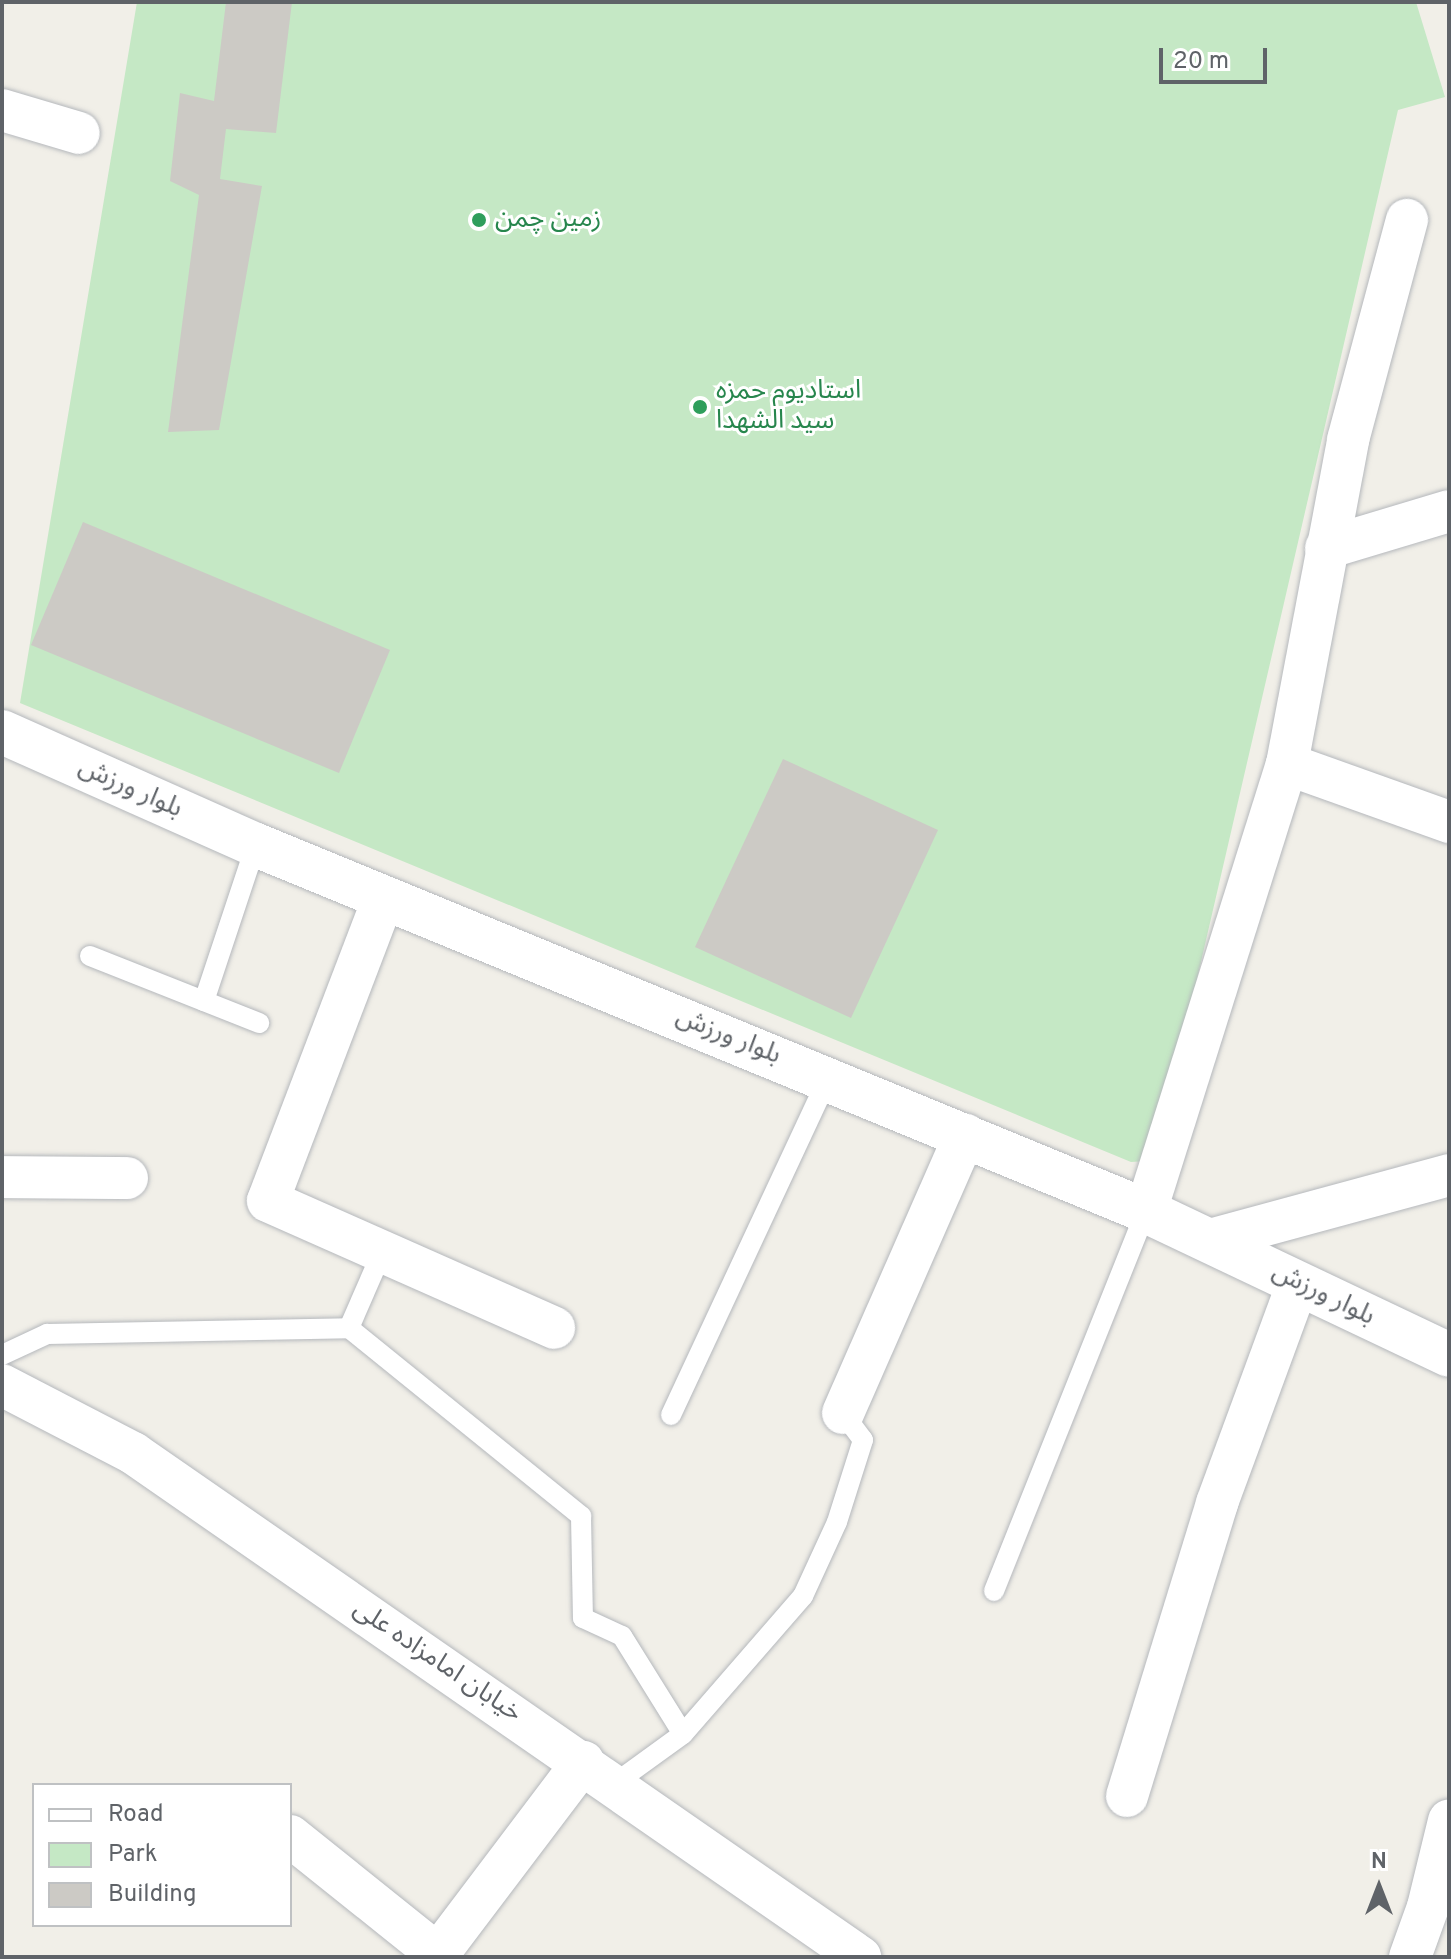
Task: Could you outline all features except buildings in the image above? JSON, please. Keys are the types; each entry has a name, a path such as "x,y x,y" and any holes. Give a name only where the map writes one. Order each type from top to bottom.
{"street":[{"path":"2,110 79,133"},
{"path":"1146,1211 1287,764 1348,440 1407,220"},
{"path":"1326,548 1449,511"},
{"name":"بلوار ورزش","path":"2,732 256,845 1146,1211 1449,1355"},
{"path":"1287,764 1449,822"},
{"path":"384,897 268,1201 554,1328"},
{"path":"843,1413 965,1135"},
{"path":"1210,1240 1449,1175"},
{"path":"2,1177 127,1178"},
{"path":"1127,1796 1217,1503 1298,1283"},
{"name":"خیابان امامزاده علی","path":"2,1385 133,1453 860,1957"},
{"path":"292,1838 440,1956 598,1773"},
{"path":"1410,1957 1449,1821"}],"lane":[{"path":"204,1001 256,845"},
{"path":"90,956 259,1023"},
{"path":"671,1415 828,1078"},
{"path":"994,1591 1146,1211"},
{"path":"349,1328 382,1252"},
{"path":"2,1355 47,1334 349,1328 581,1516 583,1618 622,1636 683,1734"},
{"path":"598,1773 683,1734 803,1596 837,1522 863,1440 843,1413"}],"green space":[{"name":"استادیوم حمزه سید الشهدا","path":"137,2 1416,2 1445,97 1398,110 1157,1152 1147,1161 1131,1162 20,703"}],"place":[{"name":"زمین چمن","path":"479,220"},
{"name":"استادیوم حمزه سید الشهدا","path":"700,407"}]}
